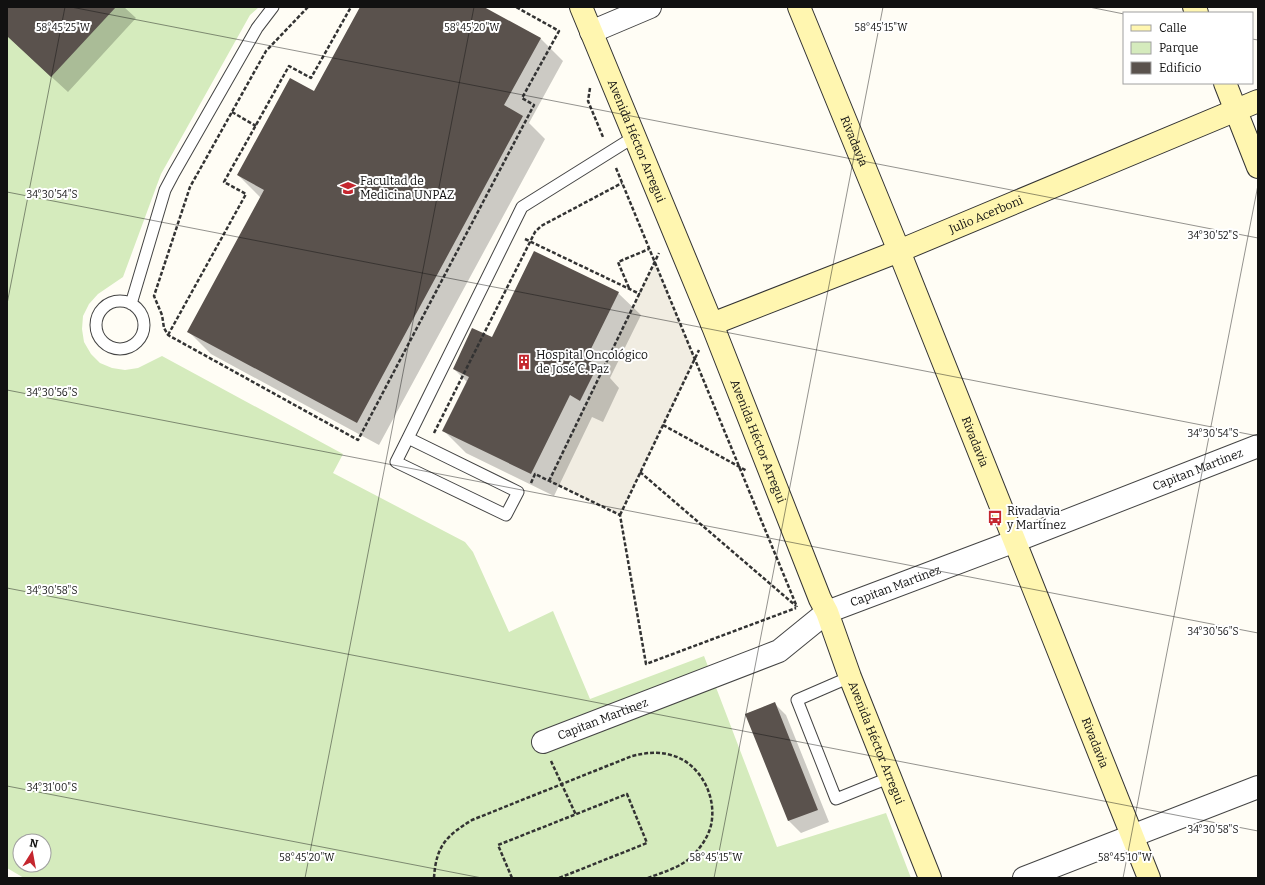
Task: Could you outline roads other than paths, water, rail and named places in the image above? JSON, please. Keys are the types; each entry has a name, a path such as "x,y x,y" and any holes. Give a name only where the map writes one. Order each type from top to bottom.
{"street":[{"name":"Avenida Héctor Arregui","path":"581,7 712,324 930,878"},
{"path":"591,32 650,7"},
{"name":"Rivadavia","path":"799,7 899,251 1149,878"},
{"path":"1225,84 1258,167"},
{"name":"Julio Acerboni","path":"712,324 899,251 1258,102"},
{"name":"Capitan Martinez","path":"543,742 779,651 824,606 1015,541 1258,446"},
{"path":"1024,878 1258,787"}],"lane":[{"path":"131,304 165,190 257,28 273,7"},
{"path":"408,438 518,492 506,515 396,462 522,207 634,137"},
{"path":"117,301 131,304 138,309 142,316 144,324 143,333 139,340 132,346 116,349 108,346 102,342 96,328 96,321 99,314 109,303 117,301"},
{"path":"850,677 797,700 836,799 890,778"}],"place":[{"name":"Facultad de Medicina UNPAZ","path":"348,188"},
{"name":"Hospital Oncológico de José C. Paz","path":"524,362"},
{"name":"Rivadavia y Martínez","path":"995,518"}]}
